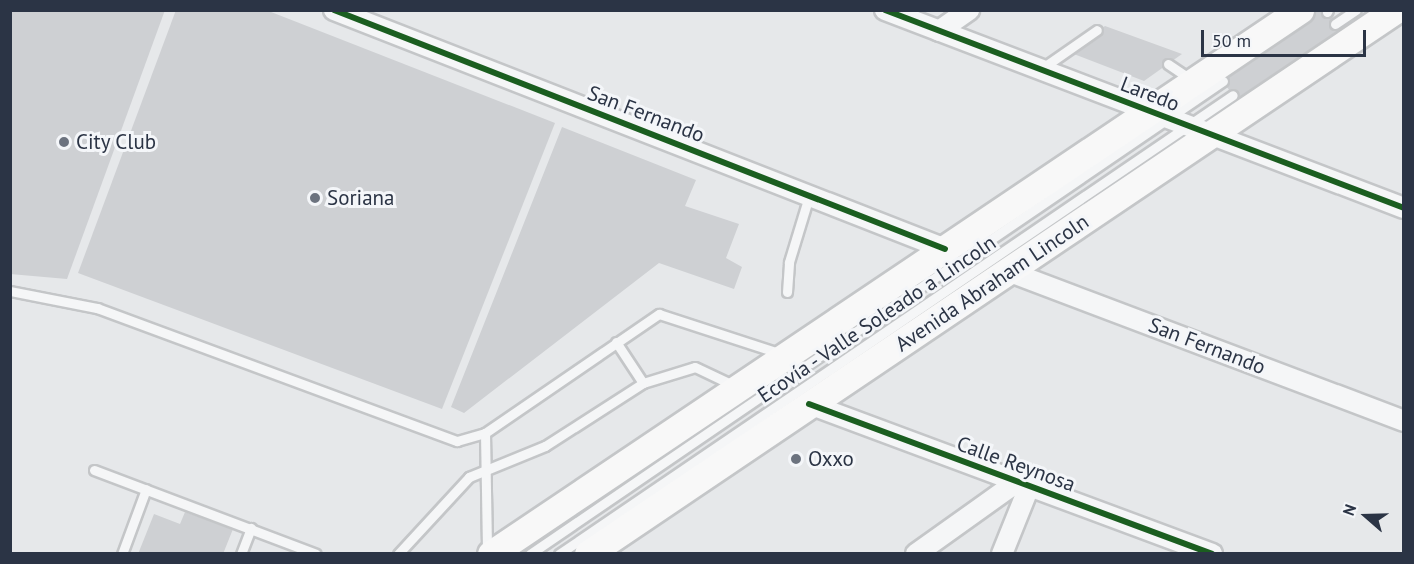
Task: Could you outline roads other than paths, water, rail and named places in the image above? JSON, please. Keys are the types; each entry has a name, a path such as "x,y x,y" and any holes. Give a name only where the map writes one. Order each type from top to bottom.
{"main road":[{"name":"Avenida Abraham Lincoln","path":"600,550 809,404 1010,272 1179,123 1395,10"},
{"path":"489,554 945,249 1179,123 1194,81 1318,11"}],"street":[{"name":"San Fernando","path":"334,10 377,18 809,196 945,249"},
{"name":"Laredo","path":"885,10 1404,208"},
{"path":"939,31 969,10"},
{"name":"San Fernando","path":"1010,272 1404,421"},
{"name":"Calle Reynosa","path":"809,404 1023,484 1181,548 1212,554"},
{"path":"916,554 1023,484"},
{"path":"1002,554 1023,484"}],"lane":[{"path":"1335,24 1356,10"},
{"path":"1041,69 1097,30"},
{"path":"1168,64 1194,81"},
{"name":"Ecovía - Valle Soleado a Lincoln","path":"530,554 718,426 1179,123 1223,81"},
{"path":"559,554 1179,123 1233,95"},
{"path":"788,292 789,261 809,196"},
{"path":"10,291 97,308 442,438 485,433 649,317 668,314 786,356"},
{"path":"616,342 643,383"},
{"path":"398,554 431,524 459,485 580,427 643,383 696,367 738,388"},
{"path":"485,433 489,469 489,554"},
{"path":"94,470 316,554"},
{"path":"122,554 146,489"},
{"path":"241,554 251,528"}],"place":[{"name":"City Club","path":"64,142"},
{"name":"Soriana","path":"315,198"},
{"name":"Oxxo","path":"796,459"}]}
